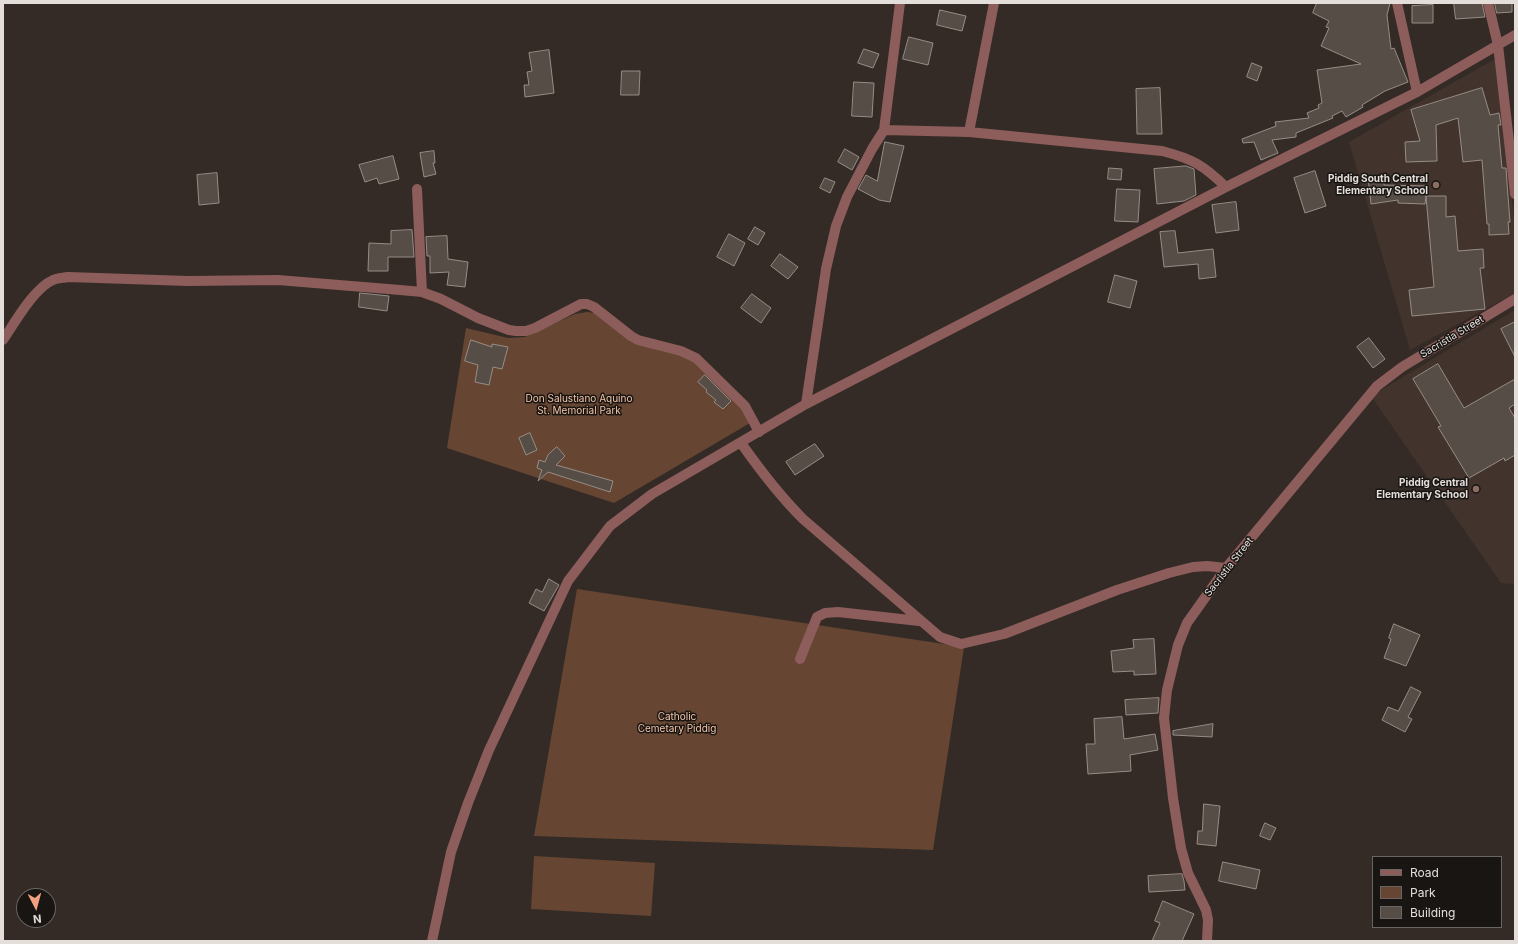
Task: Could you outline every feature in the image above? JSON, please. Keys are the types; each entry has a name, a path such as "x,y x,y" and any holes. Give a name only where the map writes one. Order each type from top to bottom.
{"street":[{"path":"806,404 826,269 836,226 847,197 872,149 884,130 900,3"},
{"path":"969,132 994,3"},
{"path":"1397,3 1417,92"},
{"path":"1488,3 1498,45 1515,194"},
{"path":"432,941 451,852 489,750 568,581 610,526 652,494 806,404 1226,187 1417,92 1515,35"},
{"path":"884,130 969,132 1162,151 1184,157 1198,164 1226,187"},
{"path":"417,189 422,292"},
{"path":"3,340 20,313 42,288 52,280 68,277 188,281 278,280 422,292 478,318 516,331 526,331 535,328 581,304 587,304 594,307 638,340 681,352 696,358 745,406 759,432"},
{"name":"Sacristia Street","path":"1207,941 1208,920 1206,910 1188,873 1181,848 1173,798 1164,718 1167,690 1182,634 1187,623 1226,568 1377,386 1402,367 1515,300"},
{"path":"741,442 755,463 788,504 803,519 940,637 960,644 1004,634 1117,590 1169,573 1193,567 1207,566 1226,568"},
{"path":"800,659 817,617 825,613 838,612 920,621"}],"shaded area":[{"name":"Piddig South Central Elementary School","path":"1495,59 1502,103 1515,227 1515,293 1410,350 1349,142"},
{"name":"Piddig Central Elementary School","path":"1515,310 1515,584 1501,583 1371,396"}],"green space":[{"name":"Don Salustiano Aquino St. Memorial Park","path":"587,312 595,313 612,326 692,358 733,395 750,423 614,503 447,448 466,328 508,338 525,337 575,314"},
{"name":"Catholic Cemetary Piddig","path":"577,589 964,647 933,850 534,836"},
{"path":"534,856 655,863 651,916 531,909"}],"building":[{"path":"1317,3 1390,3 1387,15 1391,49 1394,48 1408,82 1385,91 1346,117 1342,111 1332,116 1333,118 1296,133 1296,137 1272,140 1278,153 1261,160 1254,142 1243,143 1242,139 1276,126 1275,122 1309,118 1307,113 1319,108 1318,105 1322,103 1317,70 1361,64 1321,46 1329,28 1326,27 1329,21 1313,13"},
{"path":"1454,3 1482,3 1485,17 1456,19"},
{"path":"1495,3 1512,3 1512,12 1497,13"},
{"path":"1433,5 1433,23 1412,23 1412,6"},
{"path":"940,10 966,16 962,31 937,25"},
{"path":"909,37 933,43 928,65 903,59"},
{"path":"864,49 879,54 873,68 858,63"},
{"path":"549,50 554,93 525,97 524,85 529,85 527,72 532,71 529,53"},
{"path":"1252,63 1262,67 1257,81 1247,77"},
{"path":"622,71 640,71 639,95 621,95"},
{"path":"854,82 874,83 872,117 852,116"},
{"path":"1160,88 1162,134 1137,134 1136,89"},
{"path":"1482,88 1490,115 1499,113 1501,125 1498,125 1502,168 1506,168 1510,222 1508,222 1509,234 1489,235 1482,160 1463,162 1458,118 1436,125 1437,161 1406,162 1405,142 1420,141 1411,110"},
{"path":"885,142 904,146 890,202 879,200 858,189 866,175 877,181"},
{"path":"845,149 859,157 852,170 838,162"},
{"path":"434,151 435,163 433,163 436,174 424,177 420,153"},
{"path":"393,156 399,179 379,184 377,178 365,182 359,165"},
{"path":"1186,166 1194,169 1196,195 1184,201 1157,204 1154,169"},
{"path":"1109,168 1122,169 1121,180 1108,179"},
{"path":"1315,171 1326,206 1305,213 1294,178"},
{"path":"217,173 219,203 199,205 197,175"},
{"path":"1383,176 1384,185 1426,186 1425,204 1398,203 1398,200 1371,204 1368,178"},
{"path":"825,178 835,182 830,193 820,188"},
{"path":"1117,189 1140,190 1138,222 1115,221"},
{"path":"1426,196 1446,196 1446,217 1455,216 1458,251 1483,249 1484,268 1480,268 1485,309 1412,316 1409,290 1434,287"},
{"path":"1236,202 1239,230 1216,233 1212,205"},
{"path":"755,227 765,233 758,245 748,239"},
{"path":"412,230 414,257 388,257 388,271 368,271 369,243 391,244 391,231"},
{"path":"1175,231 1178,253 1213,249 1216,277 1199,279 1198,264 1164,267 1160,232"},
{"path":"729,234 745,243 734,266 717,257"},
{"path":"447,236 448,259 468,262 465,287 447,285 449,272 430,273 430,256 427,256 426,237"},
{"path":"780,254 798,267 788,279 771,266"},
{"path":"1115,275 1137,281 1130,308 1108,302"},
{"path":"360,293 389,296 387,311 359,307"},
{"path":"752,294 771,308 761,323 741,308"},
{"path":"1515,322 1515,357 1501,329"},
{"path":"1369,338 1385,359 1373,368 1357,347"},
{"path":"471,340 492,347 492,344 508,347 502,369 493,367 489,385 475,382 478,365 465,361"},
{"path":"1438,364 1464,408 1515,379 1515,404 1509,408 1515,418 1515,455 1505,461 1504,458 1469,478 1438,427 1441,426 1413,379"},
{"path":"705,375 731,401 723,409 714,402 716,400 706,392 707,390 698,382"},
{"path":"530,433 537,450 526,455 519,438"},
{"path":"815,444 824,456 795,475 786,462"},
{"path":"557,447 565,456 556,465 613,481 610,492 548,472 538,481 542,470 537,468 539,460 545,462 548,455"},
{"path":"549,579 559,585 544,611 529,603 536,589 542,592"},
{"path":"1394,624 1420,635 1406,666 1384,658 1391,639 1389,638"},
{"path":"1154,639 1156,674 1134,675 1134,671 1113,672 1111,651 1134,648 1133,640"},
{"path":"1411,687 1421,692 1408,717 1412,719 1405,732 1382,720 1388,707 1398,711"},
{"path":"1159,698 1158,713 1126,715 1125,700"},
{"path":"1122,717 1124,739 1155,734 1158,750 1130,755 1131,771 1088,774 1086,744 1095,744 1094,719"},
{"path":"1213,724 1212,737 1173,735 1173,731"},
{"path":"1204,804 1220,806 1216,846 1197,844 1198,831 1202,831"},
{"path":"1265,823 1276,828 1270,840 1260,836"},
{"path":"1223,862 1260,870 1256,889 1219,881"},
{"path":"1182,874 1185,890 1149,892 1148,876"},
{"path":"1163,901 1194,914 1182,941 1152,941 1160,923 1155,921"}],"place":[{"name":"Piddig South Central Elementary School","path":"1436,185"},
{"name":"Piddig Central Elementary School","path":"1476,489"}]}
